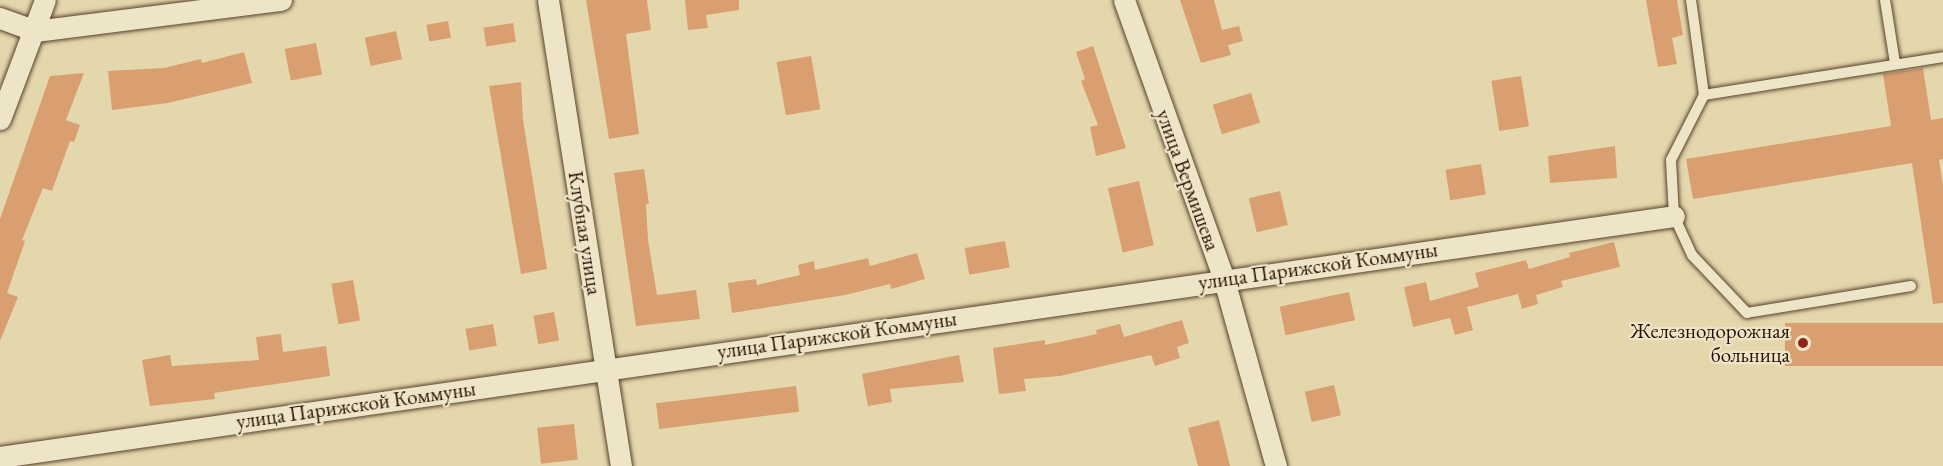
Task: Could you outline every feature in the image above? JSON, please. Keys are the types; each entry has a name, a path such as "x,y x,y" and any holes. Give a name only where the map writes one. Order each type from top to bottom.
{"street":[{"path":"0,119 45,0"},
{"path":"0,18 35,31 281,0"},
{"name":"Клубная улица","path":"548,0 621,466"},
{"name":"улица Вермишева","path":"1124,0 1224,280 1276,466"},
{"name":"улица Парижской Коммуны","path":"0,457 1674,216"}],"lane":[{"path":"1691,0 1704,95 1671,160 1674,216 1692,255 1747,313 1911,286"},
{"path":"1885,0 1895,63"},
{"path":"1704,95 1943,57"}],"building":[{"path":"586,0 647,0 651,30 626,34 639,134 609,139"},
{"path":"685,0 739,0 739,10 706,15 708,28 688,30"},
{"path":"1180,0 1214,0 1222,30 1239,26 1243,41 1228,45 1231,55 1201,63"},
{"path":"1646,0 1677,0 1683,35 1672,38 1677,64 1658,67"},
{"path":"448,21 451,38 429,42 426,25"},
{"path":"513,23 516,42 486,46 483,28"},
{"path":"396,31 402,59 371,66 365,38"},
{"path":"316,43 322,74 291,81 285,49"},
{"path":"1093,46 1126,148 1096,156 1090,127 1098,125 1081,81 1085,79 1076,52"},
{"path":"244,52 252,83 168,103 112,110 108,71 164,68 201,59 202,63"},
{"path":"811,56 820,109 786,115 777,62"},
{"path":"1923,68 1931,120 1943,118 1943,159 1939,160 1943,185 1943,303 1933,304 1912,163 1693,199 1686,159 1891,126 1883,74"},
{"path":"84,73 66,120 80,125 74,142 70,141 52,191 43,188 22,240 25,241 7,293 18,297 0,341 0,219 50,76"},
{"path":"1521,76 1529,126 1499,131 1491,81"},
{"path":"521,82 523,120 547,269 521,274 489,86"},
{"path":"1251,93 1260,123 1222,134 1213,105"},
{"path":"1615,146 1617,178 1550,183 1548,156"},
{"path":"1481,164 1486,195 1450,200 1445,170"},
{"path":"644,169 649,204 646,204 648,240 657,295 696,290 700,319 636,326 614,173"},
{"path":"1139,181 1154,245 1123,253 1108,188"},
{"path":"1280,191 1288,225 1257,232 1249,198"},
{"path":"1005,241 1010,268 969,275 965,248"},
{"path":"1614,242 1620,267 1561,281 1563,287 1536,295 1538,304 1522,309 1518,294 1467,307 1473,330 1455,335 1450,318 1413,327 1404,287 1426,282 1430,301 1479,287 1475,273 1526,260 1529,269 1570,257 1569,253"},
{"path":"917,253 925,279 891,289 890,284 845,295 732,313 728,283 756,279 757,285 800,275 798,265 814,261 815,270 868,258 870,266"},
{"path":"353,280 360,320 338,324 331,284"},
{"path":"1349,292 1355,320 1286,335 1280,307"},
{"path":"554,312 559,341 538,344 533,316"},
{"path":"1182,320 1189,343 1177,347 1180,358 1155,366 1151,355 1060,376 1024,379 1026,391 999,394 993,348 1045,340 1045,345 1097,334 1096,330 1120,324 1124,337"},
{"path":"1785,323 1943,323 1943,366 1785,366"},
{"path":"493,324 497,346 469,351 465,329"},
{"path":"281,334 283,352 326,346 330,376 214,393 215,399 150,406 142,360 170,355 172,366 259,360 256,337"},
{"path":"959,355 964,382 890,389 892,402 868,406 862,374"},
{"path":"1334,385 1341,415 1312,422 1305,392"},
{"path":"796,386 799,412 659,429 656,403"},
{"path":"1219,420 1230,466 1198,466 1188,428"},
{"path":"574,424 578,460 541,464 537,428"}],"place":[{"name":"Железнодорожная больница","path":"1803,343"}]}
